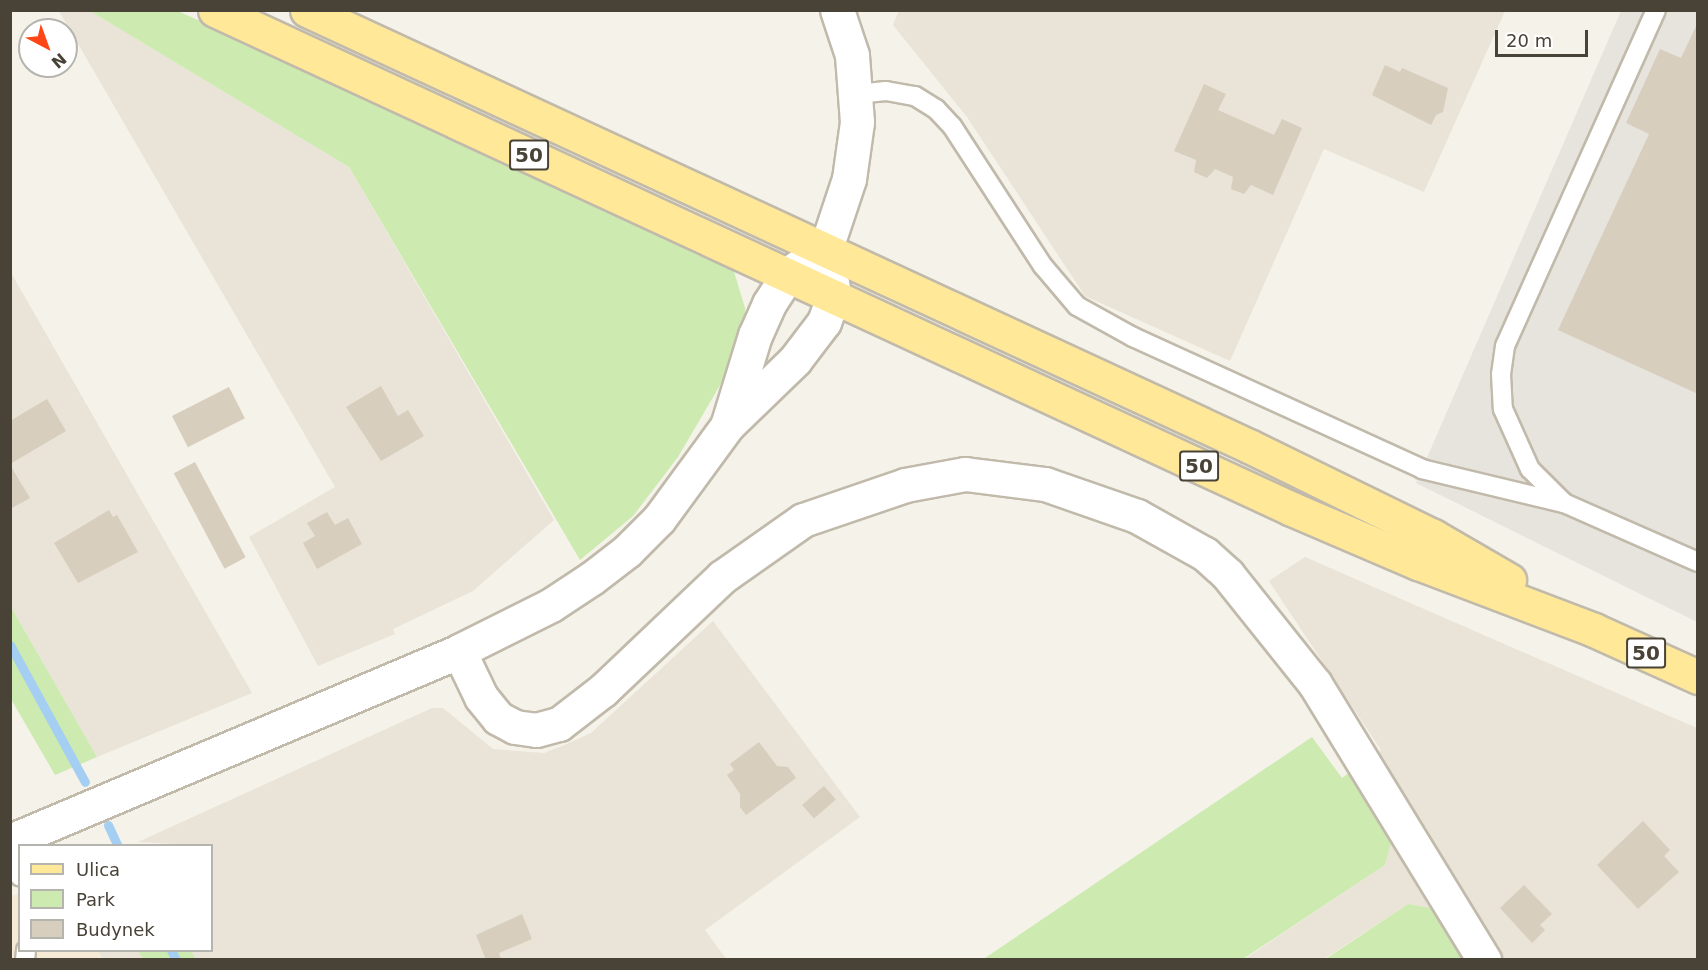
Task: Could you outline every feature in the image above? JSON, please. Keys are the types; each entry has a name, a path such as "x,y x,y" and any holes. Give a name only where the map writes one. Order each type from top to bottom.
{"main road":[{"name":"50","path":"215,10 789,273 1302,513 1418,563 1594,630 1698,677"},
{"name":"50","path":"307,10 826,248 1433,536 1594,630"}],"street":[{"path":"12,840 459,651 550,605 627,551 688,483 727,426 795,360 824,322 834,294 826,248 849,179 857,122 852,55 837,10"},
{"path":"727,426 755,335 789,273 826,248"},
{"path":"459,651 481,698 498,718 515,727 536,730 559,724 603,690 722,577 803,520 905,485 965,474 1045,484 1137,516 1205,554 1236,583 1315,684 1484,960"}],"lane":[{"path":"1564,503 1530,469 1513,437 1503,409 1501,374 1505,346 1656,10"},
{"path":"856,93 886,91 906,94 936,109 952,126 1043,266 1077,306 1133,337 1422,469 1564,503 1698,562"},
{"path":"12,840 18,868"}],"shaded area":[{"path":"899,10 1505,11 1424,192 1324,149 1230,361 1085,296 967,117 893,25"},
{"path":"59,11 90,11 349,167 554,520 473,591 393,629 395,634 318,666 249,537 335,487 78,44 78,18 63,18"},
{"path":"1621,11 1697,11 1697,622 1416,483"},
{"path":"10,271 252,693 97,757 11,607"},
{"path":"1305,557 1697,728 1697,959 1498,959 1368,758 1381,750 1269,581"},
{"path":"713,621 860,817 705,930 727,960 196,959 192,952 213,952 213,844 138,842 432,708 443,708 493,749 544,753 591,733"},
{"path":"1394,833 1441,910 1408,904 1324,959 1243,960 1385,865"},
{"path":"18,893 18,952 98,952 102,959 11,960 11,896"},
{"path":"98,952 139,952 143,959 102,959"}],"green space":[{"path":"90,11 178,11 732,265 745,308 744,332 723,380 678,457 633,516 580,560 349,167"},
{"path":"11,607 97,757 55,775 11,699"},
{"path":"1312,737 1342,778 1355,768 1394,833 1385,865 1243,959 982,960"},
{"path":"1408,904 1441,910 1474,960 1324,960"},
{"path":"139,952 192,952 196,959 143,959"}],"building":[{"path":"1698,22 1698,394 1558,330 1649,134 1626,123 1660,49 1681,58"},
{"path":"1385,65 1400,72 1402,68 1448,88 1443,112 1436,115 1431,125 1372,95"},
{"path":"1204,84 1226,94 1218,110 1274,135 1282,119 1302,128 1273,195 1251,185 1244,194 1231,189 1233,177 1215,169 1207,178 1194,172 1196,160 1174,151"},
{"path":"381,386 398,416 408,410 424,436 381,461 346,407"},
{"path":"229,387 245,418 188,447 172,416"},
{"path":"47,399 66,431 10,464 10,421"},
{"path":"195,462 246,557 225,569 174,473"},
{"path":"10,465 30,498 10,509"},
{"path":"109,510 113,517 117,515 138,552 78,583 54,543"},
{"path":"327,512 335,525 348,518 362,544 317,569 303,543 315,536 307,523"},
{"path":"759,742 777,766 788,767 796,778 746,815 740,807 740,794 727,775 734,770 730,764"},
{"path":"824,786 836,800 814,819 802,805"},
{"path":"1643,821 1670,850 1664,856 1679,872 1638,909 1597,865"},
{"path":"1524,885 1552,914 1540,925 1545,930 1532,943 1500,908"},
{"path":"522,914 532,939 499,953 501,960 486,960 476,935"}],"waterway":[{"path":"10,645 85,782"},
{"path":"108,825 117,844"},
{"path":"172,952 176,960"}]}
